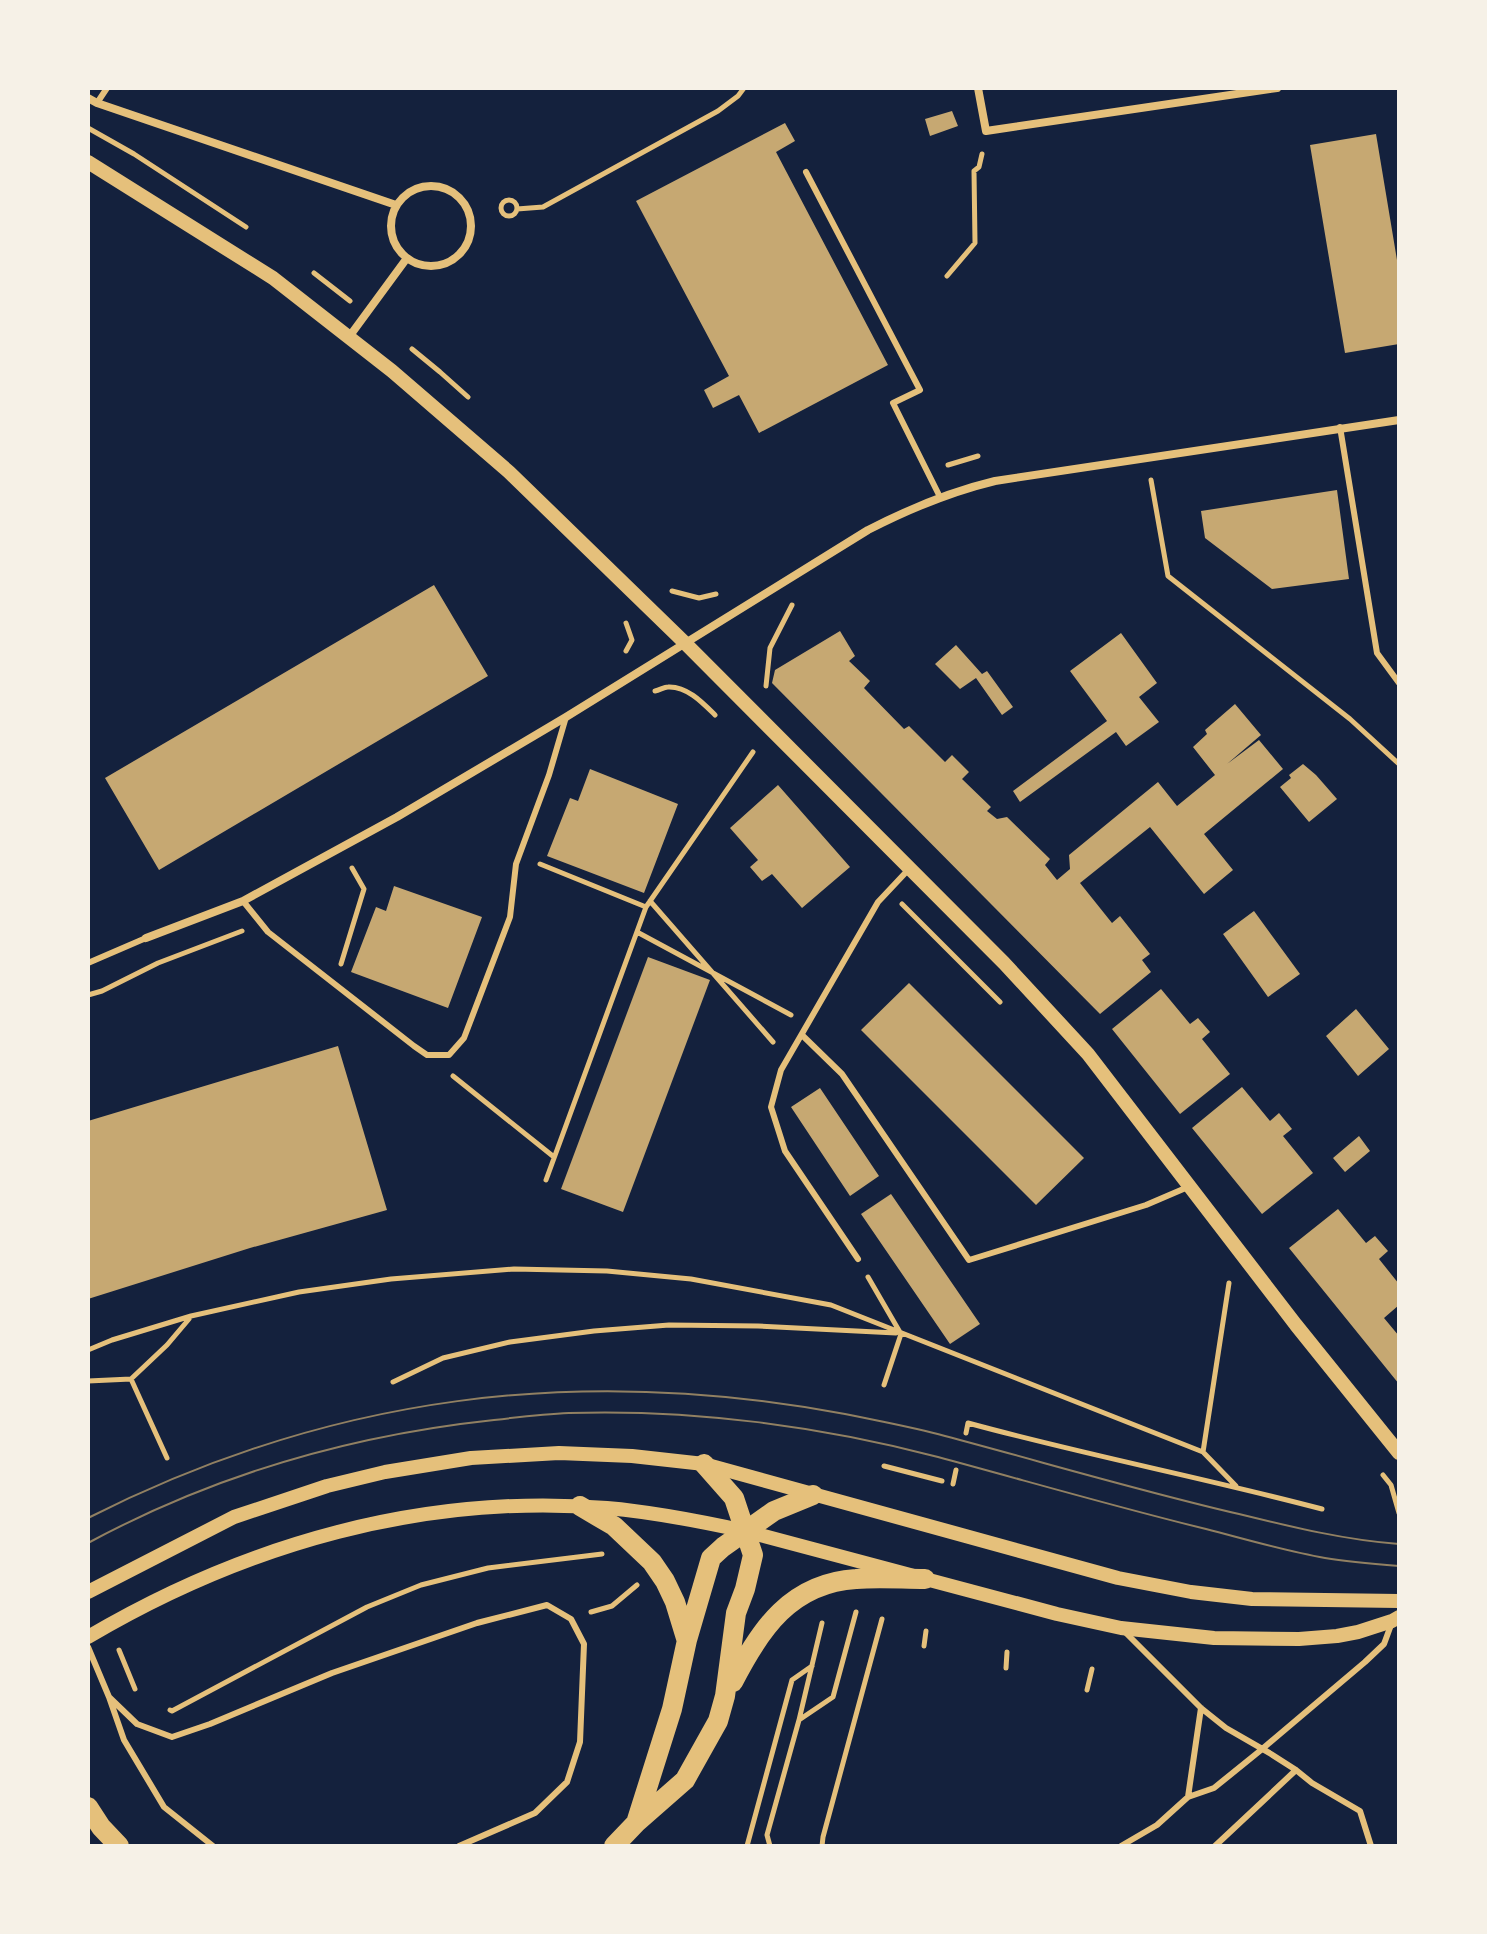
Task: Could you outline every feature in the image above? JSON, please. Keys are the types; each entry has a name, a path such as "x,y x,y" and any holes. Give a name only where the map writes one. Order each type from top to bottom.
{"main road":[{"path":"614,1846 685,1780 718,1721 725,1696 736,1613 753,1555 734,1498 704,1464"},
{"path":"636,1823 672,1709 687,1640 711,1558 774,1511 813,1495"},
{"path":"580,1506 614,1526 652,1562 675,1602 687,1640"},
{"path":"725,1696 761,1634 779,1612 798,1598 818,1587 854,1579 925,1579"},
{"path":"88,1807 119,1846"}],"street":[{"path":"978,88 986,131 1277,88"},
{"path":"92,100 396,205"},
{"path":"88,162 273,278 349,337 509,472 685,643 1004,963 1088,1054 1296,1325 1399,1453"},
{"path":"423,187 449,190 460,198 471,222 465,248 445,264 419,264 407,258 392,236 391,223 396,205 411,192 423,187"},
{"path":"349,337 407,258"},
{"path":"146,938 243,901 397,817 566,717 868,530 911,508 995,481 1399,420"},
{"path":"88,1592 234,1517 327,1486 385,1472 471,1458 559,1453 632,1456 704,1464 1118,1578 1191,1592 1252,1599 1399,1601"},
{"path":"88,1637 143,1606 243,1562 307,1540 417,1514 525,1506 580,1506 652,1513 745,1531 1068,1617 1121,1628 1214,1638 1299,1639 1348,1634 1396,1619"}],"lane":[{"path":"92,100 107,88"},
{"path":"806,172 920,390 893,403 940,497"},
{"path":"1340,427 1377,653 1399,683"},
{"path":"243,901 268,932 427,1055 449,1055 464,1038 510,917 516,864 549,775 566,717"},
{"path":"858,1259 785,1151 771,1107 787,1058 878,902 909,869"},
{"path":"88,963 146,938"},
{"path":"802,1035 842,1074 969,1260 1146,1205 1190,1187"},
{"path":"109,1697 137,1724 172,1737 332,1673 477,1623 547,1605 571,1619 584,1644 580,1742 567,1782 535,1813 459,1846"},
{"path":"1121,1846 1157,1825 1188,1797 1214,1788 1261,1750 1384,1644 1396,1619"},
{"path":"1121,1628 1201,1708 1234,1734 1360,1811 1371,1846"},
{"path":"88,1647 124,1740 164,1807 213,1846"},
{"path":"1188,1797 1201,1708"},
{"path":"1215,1846 1296,1770"}],"path":[{"path":"517,209 543,207 718,111 744,88"},
{"path":"947,276 975,243 974,171 979,167 986,131"},
{"path":"1151,480 1168,576 1350,719 1399,764"},
{"path":"667,588 699,598 720,593"},
{"path":"766,686 770,648 795,600"},
{"path":"618,615 632,640 622,658"},
{"path":"651,693 669,687 685,690 719,718"},
{"path":"745,744 763,762"},
{"path":"546,1180 648,904 753,752"},
{"path":"519,856 648,904 787,1058"},
{"path":"335,985 364,889 352,868"},
{"path":"889,890 1001,1003"},
{"path":"637,932 808,1024"},
{"path":"427,1055 554,1157"},
{"path":"858,1259 901,1334 884,1385"},
{"path":"88,1350 191,1316 299,1292 391,1279 514,1269 592,1271 691,1279 831,1305 1203,1452 1236,1486"},
{"path":"1203,1452 1229,1283 1239,1295"},
{"path":"88,1381 131,1379 167,1345 191,1316"},
{"path":"393,1382 443,1358 510,1342 594,1331 669,1325 901,1334"},
{"path":"131,1379 167,1458"},
{"path":"966,1433 968,1423 1322,1509"},
{"path":"884,1466 942,1481"},
{"path":"953,1484 956,1470"},
{"path":"1382,1474 1391,1485 1399,1513"},
{"path":"165,1708 172,1711 367,1607 421,1585 488,1568 607,1553"},
{"path":"612,1606 629,1592"},
{"path":"799,1720 833,1697 856,1612"},
{"path":"822,1846 882,1619"},
{"path":"763,1846 799,1720 822,1623"},
{"path":"924,1646 926,1631"},
{"path":"114,1637 137,1693"},
{"path":"1006,1668 1007,1652"},
{"path":"747,1846 792,1680 812,1666"},
{"path":"1087,1690 1092,1669"},
{"path":"767,1835 770,1846"}],"building":[{"path":"952,111 958,126 930,136 925,119"},
{"path":"785,123 795,141 776,152 888,365 759,433 739,395 713,408 704,390 729,376 636,201"},
{"path":"1376,134 1399,272 1399,344 1345,353 1310,145"},
{"path":"1337,490 1349,579 1272,589 1205,538 1201,511"},
{"path":"434,585 488,676 159,870 105,778"},
{"path":"840,631 855,656 849,661 870,681 864,688 904,729 909,726 945,762 952,755 969,772 962,779 991,807 987,811 997,819 1007,817 1050,859 1045,865 1057,880 1070,869 1069,855 1158,782 1177,806 1215,775 1193,747 1207,734 1205,730 1235,704 1261,735 1227,764 1259,740 1283,769 1204,834 1233,870 1204,894 1150,827 1080,883 1112,923 1120,916 1150,954 1142,960 1151,972 1100,1014 772,683 775,670"},
{"path":"1121,633 1157,683 1139,697 1159,722 1126,746 1116,732 1020,802 1013,791 1107,721 1070,671"},
{"path":"956,645 982,674 987,671 1013,707 1002,715 976,678 960,689 935,664"},
{"path":"1303,764 1337,799 1309,822 1280,787"},
{"path":"590,769 678,804 644,893 547,856 570,798 578,801"},
{"path":"778,785 850,867 802,908 772,874 762,881 750,867 758,860 730,828"},
{"path":"394,886 482,917 448,1008 351,972 376,907 386,911"},
{"path":"1254,911 1300,974 1268,997 1223,934"},
{"path":"648,957 710,980 623,1212 561,1189"},
{"path":"909,983 1084,1158 1036,1205 861,1030"},
{"path":"1161,989 1190,1024 1198,1018 1210,1032 1202,1039 1230,1074 1180,1114 1112,1029"},
{"path":"1356,1009 1389,1049 1358,1076 1326,1036"},
{"path":"338,1046 387,1210 250,1248 88,1299 88,1121"},
{"path":"1242,1087 1270,1121 1279,1113 1292,1129 1283,1136 1313,1173 1262,1214 1192,1128"},
{"path":"820,1088 879,1176 850,1196 791,1107"},
{"path":"1359,1136 1370,1151 1345,1172 1333,1158"},
{"path":"891,1194 980,1324 950,1344 861,1214"},
{"path":"1338,1209 1366,1243 1375,1236 1388,1251 1379,1259 1399,1284 1399,1305 1384,1318 1399,1336 1399,1384 1289,1248"}],"tram line":[{"path":"88,1518 179,1476 271,1443 364,1418 458,1401 552,1393 648,1392 746,1399 845,1414 933,1433 1279,1524 1399,1544"},
{"path":"88,1543 185,1497 235,1478 337,1448 389,1436 494,1420 560,1413 615,1412 708,1417 848,1436 1295,1552 1343,1561 1399,1566"}]}
